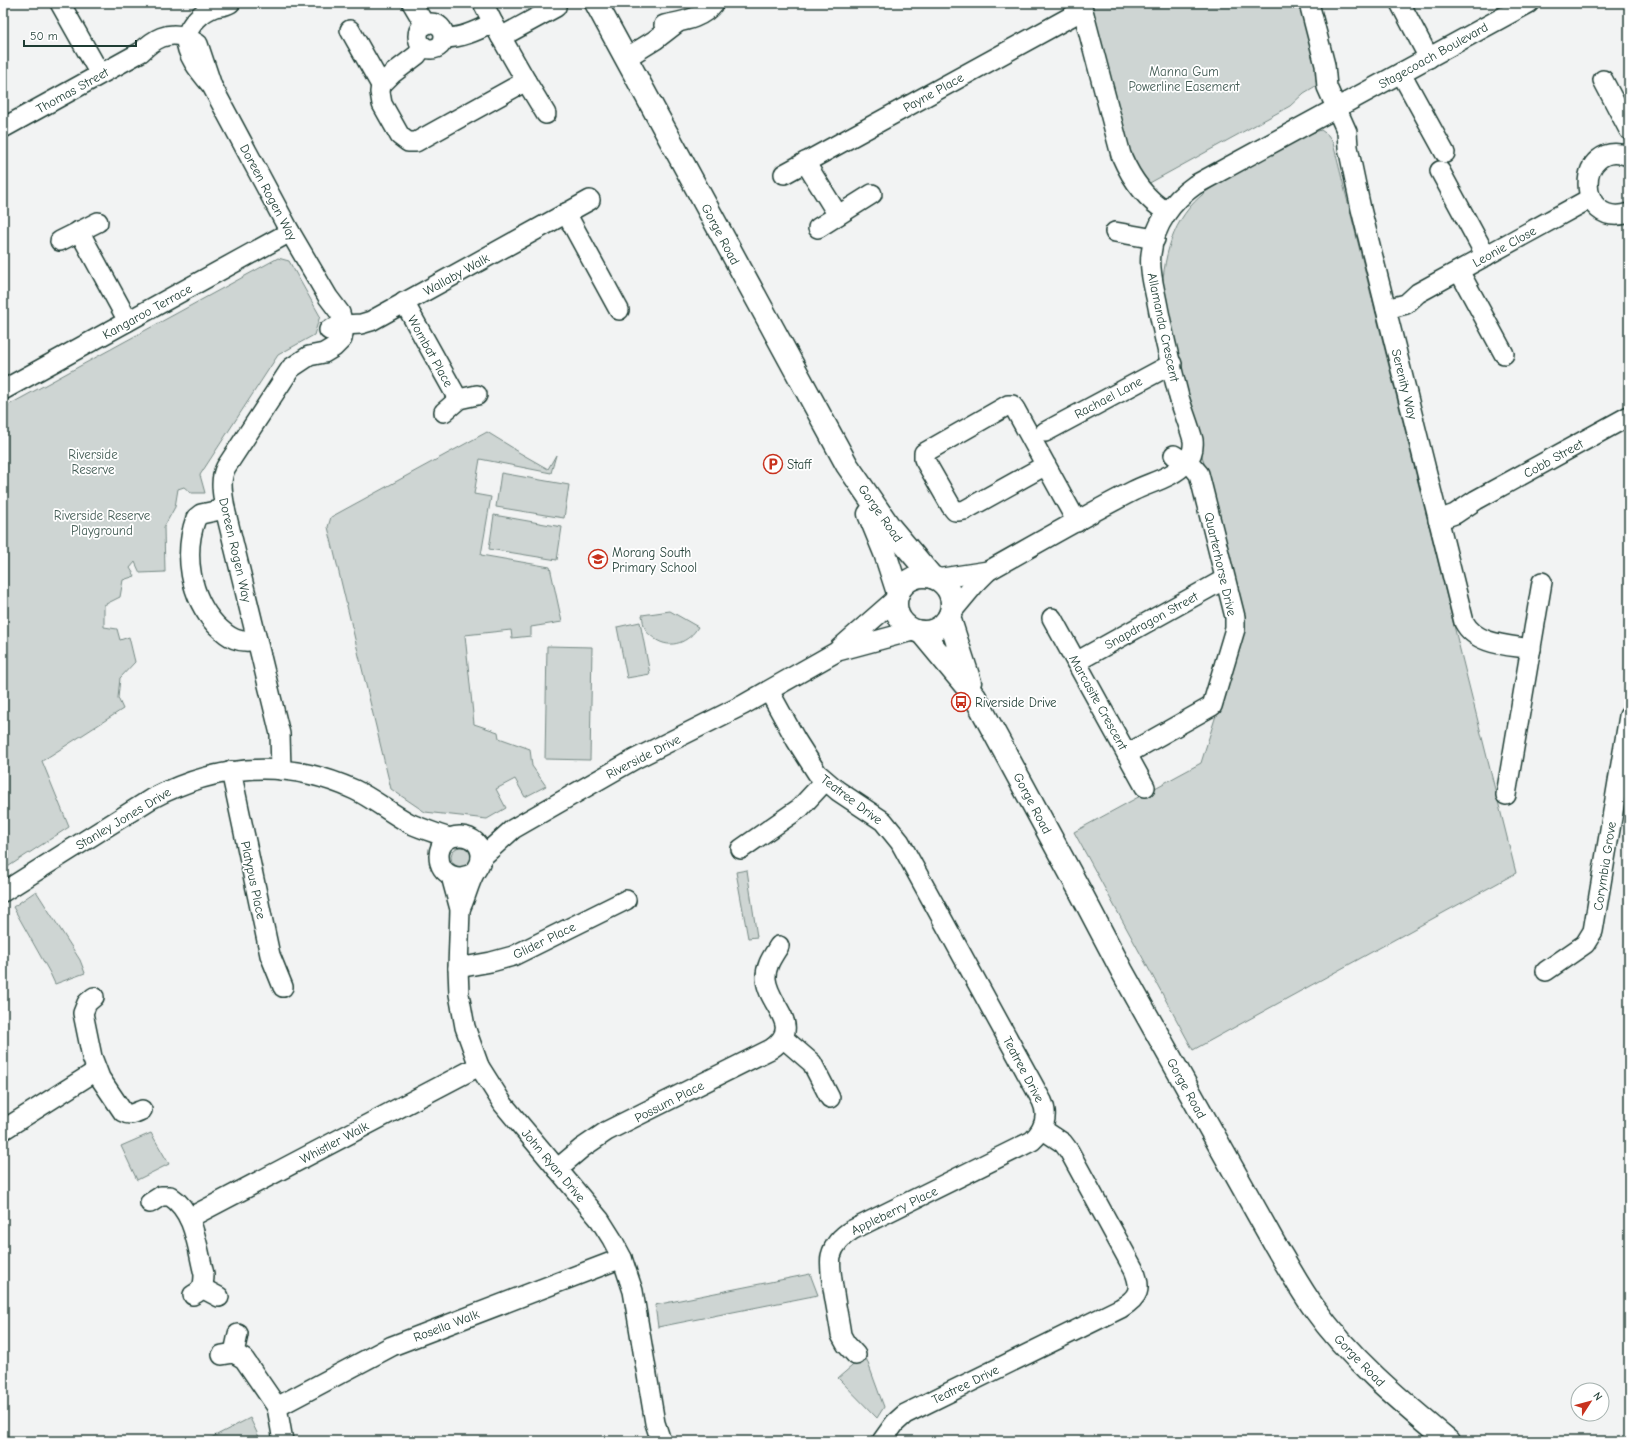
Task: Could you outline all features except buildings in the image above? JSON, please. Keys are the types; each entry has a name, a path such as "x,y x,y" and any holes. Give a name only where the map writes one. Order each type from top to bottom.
{"main road":[{"name":"Gorge Road","path":"596,3 847,465 886,553 897,596"},
{"name":"Gorge Road","path":"847,465 889,526 934,578"},
{"path":"916,577 934,578 948,590 952,606 949,616 940,627 934,630 919,631 909,627 903,621 896,606 897,596 902,586 916,577"},
{"name":"Gorge Road","path":"949,616 975,697 1122,971 1274,1243 1298,1283 1314,1309 1366,1368 1397,1398 1449,1441"},
{"name":"Gorge Road","path":"919,631 975,697"}],"street":[{"path":"60,3 100,74"},
{"path":"412,3 425,25"},
{"path":"483,3 546,114"},
{"path":"626,58 655,40 670,24 700,16 714,3"},
{"name":"Serenity Way","path":"1308,3 1324,66 1327,87 1347,132 1348,147 1385,303 1463,620 1477,629 1532,644"},
{"path":"1400,3 1429,58"},
{"name":"Stagecoach Boulevard","path":"1336,108 1529,3"},
{"path":"191,44 198,37 204,27 228,4"},
{"path":"1082,6 1119,148 1130,172 1147,197 1170,209"},
{"name":"Payne Place","path":"784,174 1082,6"},
{"path":"445,38 454,38 476,31 497,30 556,7"},
{"path":"432,23 440,26 443,30 445,38 444,42 438,48 429,50 419,42 418,33 425,25 432,23"},
{"path":"350,30 381,85"},
{"name":"Thomas Street","path":"3,128 141,52 155,40 165,35 172,34 191,44"},
{"name":"Doreen Rogen Way","path":"191,44 199,70 212,86 290,232 328,297 339,311 336,328 343,337 334,347 324,353 309,356 291,368 223,472 222,486 226,509 280,734 281,770"},
{"path":"423,46 417,55 392,74 381,85 380,92 382,104 400,136 408,142 416,142 526,81"},
{"path":"1401,72 1486,256"},
{"path":"1603,80 1629,130"},
{"name":"Allamanda Crescent","path":"1077,522 1134,490 1162,467 1180,458 1178,448 1181,438 1180,398 1160,319 1152,276 1151,255 1155,239 1170,209 1186,191 1195,185 1336,108"},
{"path":"1628,150 1600,159 1593,166 1588,179 1588,189 1591,198 1597,206 1605,212 1615,215 1629,213"},
{"path":"805,162 838,215"},
{"path":"818,228 872,194"},
{"name":"Leonie Close","path":"1385,303 1404,293 1418,293 1591,198"},
{"name":"Wallaby Walk","path":"336,328 368,322 590,200"},
{"path":"566,214 619,310"},
{"path":"60,241 98,222"},
{"path":"79,231 128,321"},
{"name":"Kangaroo Terrace","path":"3,390 290,232"},
{"path":"1115,232 1155,239"},
{"path":"1459,271 1504,354"},
{"name":"Wombat Place","path":"404,302 458,399"},
{"name":"Rachael Lane","path":"1045,432 1172,364"},
{"path":"444,412 458,399 477,395"},
{"path":"949,616 975,584 988,571 1077,522 1046,465 1012,405 1008,405 924,453 924,459 951,506 955,511 959,512 1046,465"},
{"name":"Cobb Street","path":"1437,514 1476,500 1629,416"},
{"name":"Quarterhorse Drive","path":"1127,754 1206,710 1213,704 1235,626 1225,578 1199,474 1194,467 1180,458"},
{"path":"226,509 201,514 196,518 190,545 192,579 202,606 212,620 229,637 237,641 246,642 257,640"},
{"path":"934,578 988,571"},
{"name":"Snapdragon Street","path":"1076,662 1225,578"},
{"path":"1506,794 1542,582"},
{"name":"Riverside Drive","path":"478,865 512,829 630,762 769,691 838,651 897,596"},
{"name":"Marcasite Crescent","path":"1052,618 1145,787"},
{"name":"Riverside Drive","path":"838,651 919,631"},
{"name":"Teatree Drive","path":"769,691 810,764 825,781 883,821 900,842 1042,1101 1045,1113 1042,1129 1063,1143 1069,1151 1134,1270 1139,1284 1136,1296 1133,1300 1121,1308 905,1414 892,1426 882,1441"},
{"name":"Corymbia Grove","path":"1546,971 1586,944 1593,931 1629,716"},
{"name":"Stanley Jones Drive","path":"3,892 151,799 188,781 231,771 257,769 281,770 321,776 374,800 409,823 449,838"},
{"name":"Platypus Place","path":"231,771 270,955 284,987"},
{"path":"741,849 800,808 825,781"},
{"name":"Stanley Jones Drive","path":"409,823 439,860"},
{"name":"Riverside Drive","path":"468,836 512,829"},
{"path":"462,835 468,836 478,845 478,865 463,878 451,876 443,869 439,860 441,847 449,838 462,835"},
{"name":"John Ryan Drive","path":"460,909 478,865"},
{"name":"John Ryan Drive","path":"451,876 460,909 458,968 459,994 470,1042 479,1066 503,1104 600,1220 622,1258 633,1291 657,1435"},
{"name":"Glider Place","path":"458,968 513,956 631,898"},
{"path":"779,946 768,965 766,979 771,995 784,1021 785,1034 783,1038 809,1060 818,1063 830,1098"},
{"path":"94,997 84,1007 83,1012 96,1071 123,1112 133,1114 142,1110"},
{"name":"Possum Place","path":"557,1169 599,1136 771,1049 783,1038"},
{"name":"Whistler Walk","path":"189,1218 479,1066"},
{"path":"3,1130 96,1071"},
{"name":"Appleberry Place","path":"844,1350 831,1267 831,1255 840,1239 852,1230 1024,1146 1032,1141 1042,1129"},
{"path":"150,1203 161,1196 170,1196 184,1210 189,1218 204,1274 204,1283 198,1292 219,1297"},
{"name":"Rosella Walk","path":"277,1407 392,1346 622,1258"},
{"path":"238,1334 228,1354 244,1359 277,1407 283,1441"}],"green space":[{"name":"Manna Gum Powerline Easement","path":"1089,3 1301,3 1319,84 1304,93 1290,106 1146,185 1131,158"},
{"path":"1321,130 1328,135 1333,143 1516,873 1193,1050 1074,832 1201,763 1244,626 1162,293 1165,262 1169,247 1181,220 1189,208 1200,197 1213,187 1309,134"},
{"name":"Riverside Reserve","path":"278,258 289,261 320,316 314,335 278,355 200,475 205,493 191,493 184,487 178,489 175,507 164,527 165,572 140,573 135,562 130,568 135,576 123,580 120,597 104,605 104,627 117,629 120,640 129,637 135,662 120,678 118,698 123,709 42,761 69,827 3,870 3,408"},
{"path":"487,432 548,469 556,455 551,473 480,459 474,494 491,497 481,555 550,567 562,622 531,627 531,636 512,638 511,630 465,635 474,724 498,732 499,738 530,749 532,766 546,786 525,797 515,779 496,789 506,808 487,819 425,812 391,789 328,527 331,517"},
{"path":"501,473 569,485 564,518 496,507"},
{"path":"494,515 562,527 557,560 489,549"},
{"path":"670,611 698,627 690,637 679,643 667,644 661,642 648,634 644,627 642,615"},
{"path":"640,622 650,674 627,678 617,627"},
{"path":"547,646 592,647 590,760 545,759"},
{"path":"461,847 468,850 471,857 468,864 461,867 454,864 451,857 454,850"},
{"path":"747,870 757,937 748,938 736,872"},
{"path":"36,891 80,960 85,973 55,984 13,907"},
{"path":"151,1133 169,1164 137,1180 121,1146"},
{"path":"810,1274 818,1295 658,1327 655,1305"},
{"path":"865,1355 884,1407 877,1418 838,1378"},
{"path":"250,1418 259,1437 253,1441 205,1441"}],"place":[{"name":"Staff","path":"773,464"},
{"name":"Morang South Primary School","path":"598,559"},
{"name":"Riverside Drive","path":"961,702"}],"park label":[{"name":"Riverside Reserve Playground","path":"102,522"}]}
